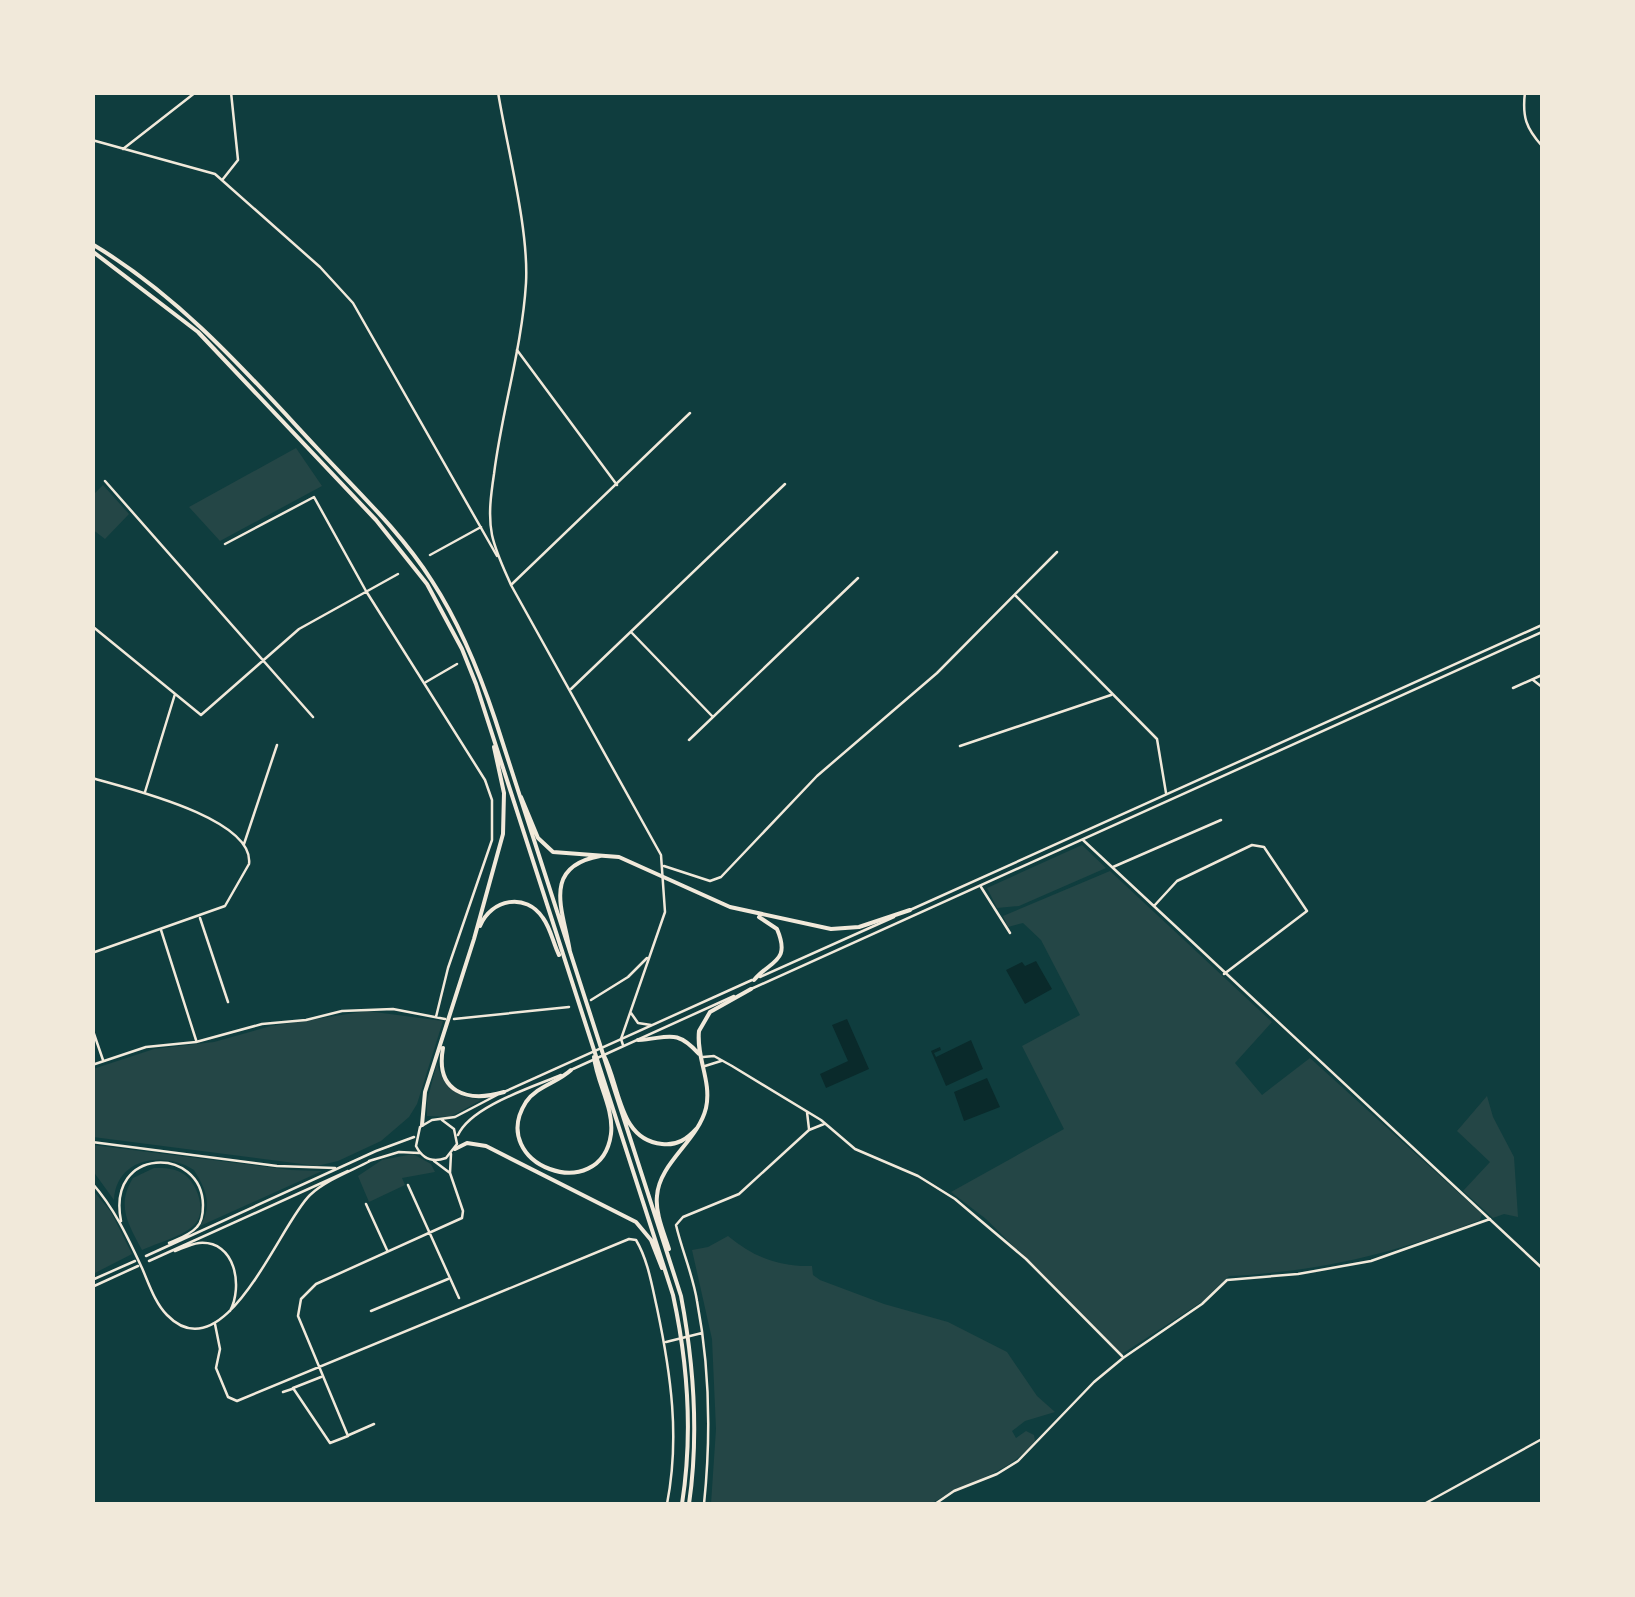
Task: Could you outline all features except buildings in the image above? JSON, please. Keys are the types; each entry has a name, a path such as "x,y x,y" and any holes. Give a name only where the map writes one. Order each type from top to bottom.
{"highway":[{"path":"94,245 198,332 400,548 426,584 462,648 596,1047 691,1354 694,1456 686,1504"},
{"path":"94,245 212,336 403,541 430,578 468,645 518,793 568,963"},
{"path":"422,1125 425,1092 474,939 502,834 504,794 493,737"},
{"path":"518,793 538,838 547,848 566,855 604,854 620,858 710,900 750,912 838,929 866,925 910,910"},
{"path":"568,963 558,908 561,884 578,862 604,854"},
{"path":"474,939 491,909 503,903 525,903 544,918 568,963"},
{"path":"750,912 773,924 782,949 778,961 754,980"},
{"path":"686,1504 688,1426 682,1324 656,1195 662,1178 704,1118 708,1091 698,1039 705,1018 751,989"},
{"path":"447,1029 441,1061 448,1082 469,1096 487,1097 504,1092"},
{"path":"638,1040 668,1035 681,1038 702,1058"},
{"path":"596,1047 670,1263"},
{"path":"571,1070 534,1093 522,1111 519,1129 524,1148 544,1169 564,1173 584,1169 605,1152 611,1125 607,1081"},
{"path":"607,1081 629,1124 648,1140 666,1145 677,1143 692,1134 704,1118"},
{"path":"453,1151 471,1142 491,1148 636,1222 651,1240 673,1296"}],"street":[{"path":"123,148 196,92"},
{"path":"223,179 238,160 231,92"},
{"path":"498,92 526,258 523,312 490,501 491,532 498,558"},
{"path":"1525,92 1525,124 1542,146"},
{"path":"92,140 223,179 280,228 353,303 657,846 663,866 665,912 621,1040 624,1046"},
{"path":"517,350 618,486"},
{"path":"511,586 690,413"},
{"path":"104,480 313,717"},
{"path":"570,690 786,484"},
{"path":"225,544 314,496 366,591 485,780 494,818 492,840 448,968 436,1017"},
{"path":"430,556 480,527"},
{"path":"663,866 710,881 721,877 818,776 936,672 1057,552"},
{"path":"92,626 200,715 300,629 398,574"},
{"path":"689,740 858,578"},
{"path":"1014,595 1157,739 1166,795"},
{"path":"422,1155 416,1146 416,1135 422,1125 432,1120 455,1117 1542,624"},
{"path":"631,632 713,717"},
{"path":"450,1173 463,1125 480,1112 1542,632"},
{"path":"424,683 458,664"},
{"path":"1514,688 1542,675"},
{"path":"1531,680 1542,687"},
{"path":"145,793 175,694"},
{"path":"960,746 1113,694"},
{"path":"244,846 277,745"},
{"path":"92,778 198,810 244,846 250,856 250,864 225,906 92,953"},
{"path":"1111,868 1221,820"},
{"path":"1082,839 1542,1268"},
{"path":"1153,907 1177,882 1252,844 1264,847 1307,911 1224,974"},
{"path":"980,886 1010,934"},
{"path":"200,916 228,1002"},
{"path":"161,930 196,1042"},
{"path":"591,1000 628,978 648,958"},
{"path":"454,1020 569,1007"},
{"path":"92,1064 146,1048 196,1042 262,1024 306,1020 342,1011 379,1008 445,1019"},
{"path":"631,1012 638,1023 653,1025"},
{"path":"92,1028 103,1061"},
{"path":"702,1058 714,1056 826,1123 849,1146 918,1176 982,1220 1123,1358"},
{"path":"705,1066 722,1061"},
{"path":"806,1110 809,1130"},
{"path":"442,1120 454,1129 457,1141"},
{"path":"704,1504 710,1416 697,1298 677,1222 744,1191 809,1130 826,1123"},
{"path":"92,1142 330,1169 416,1135"},
{"path":"432,1160 442,1160 453,1151"},
{"path":"147,1258 398,1152 422,1155 442,1164 450,1173 463,1215 316,1284 300,1298 298,1316 348,1436"},
{"path":"92,1183 122,1224 158,1304 178,1324 196,1327 216,1324 226,1317 306,1200 370,1161"},
{"path":"147,1258 350,1162"},
{"path":"122,1224 120,1192 126,1179 140,1166 174,1164 196,1181 203,1200 199,1224 147,1258"},
{"path":"408,1185 460,1298"},
{"path":"366,1204 388,1252"},
{"path":"935,1504 1018,1461 1067,1408 1123,1358 1202,1304 1232,1278 1298,1274 1371,1260 1490,1218"},
{"path":"216,1324 220,1349 216,1368 230,1400 237,1401 629,1239 639,1244 672,1392 674,1438 667,1504"},
{"path":"147,1258 194,1244 218,1248 234,1267 238,1281 235,1301 226,1317"},
{"path":"92,1280 135,1261"},
{"path":"92,1287 138,1266"},
{"path":"370,1311 449,1278"},
{"path":"664,1343 702,1333"},
{"path":"283,1392 322,1377"},
{"path":"293,1388 330,1443 374,1424"},
{"path":"1424,1504 1542,1439"}],"shaded area":[{"path":"296,448 322,486 220,541 189,507"},
{"path":"103,485 129,514 105,539 92,529 93,495"},
{"path":"1082,845 1106,868 1019,906 997,908 987,888"},
{"path":"1110,871 1272,1022 1235,1063 1262,1095 1310,1058 1482,1214 1480,1220 1357,1259 1229,1276 1203,1301 1122,1354 986,1219 951,1192 1064,1129 1022,1046 1080,1015 1041,940 1023,923 1008,927 1003,916"},
{"path":"1036,961 1052,989 1025,1004 1006,970 1022,962 1025,966"},
{"path":"367,1011 443,1021 417,1104 409,1117 381,1141 338,1161 317,1166 93,1137 93,1069 154,1049 214,1042 271,1026"},
{"path":"847,1019 869,1069 826,1088 820,1074 848,1061 832,1025"},
{"path":"971,1040 983,1069 946,1086 931,1051 940,1047 934,1053 936,1057"},
{"path":"437,1063 452,1089 481,1100 450,1117 427,1116"},
{"path":"987,1078 1000,1107 964,1121 954,1092"},
{"path":"1487,1096 1493,1117 1514,1157 1518,1217 1504,1214 1493,1218 1463,1191 1490,1162 1457,1131"},
{"path":"93,1145 322,1171 200,1226 206,1198 194,1170 170,1161 144,1162 123,1174 114,1200 93,1171"},
{"path":"413,1154 431,1164 435,1172 402,1178 405,1185 369,1202 358,1176 382,1160"},
{"path":"154,1168 174,1170 190,1180 200,1199 200,1214 188,1230 142,1250 129,1223 125,1197 133,1178"},
{"path":"92,1189 111,1212 132,1254 93,1274"},
{"path":"728,1236 767,1259 812,1266 813,1275 820,1280 948,1322 1007,1352 1037,1396 1055,1412 1025,1421 1012,1431 1016,1438 1026,1431 1034,1435 1035,1441 1013,1462 931,1504 711,1504 716,1429 712,1339 692,1250 708,1247"}]}
